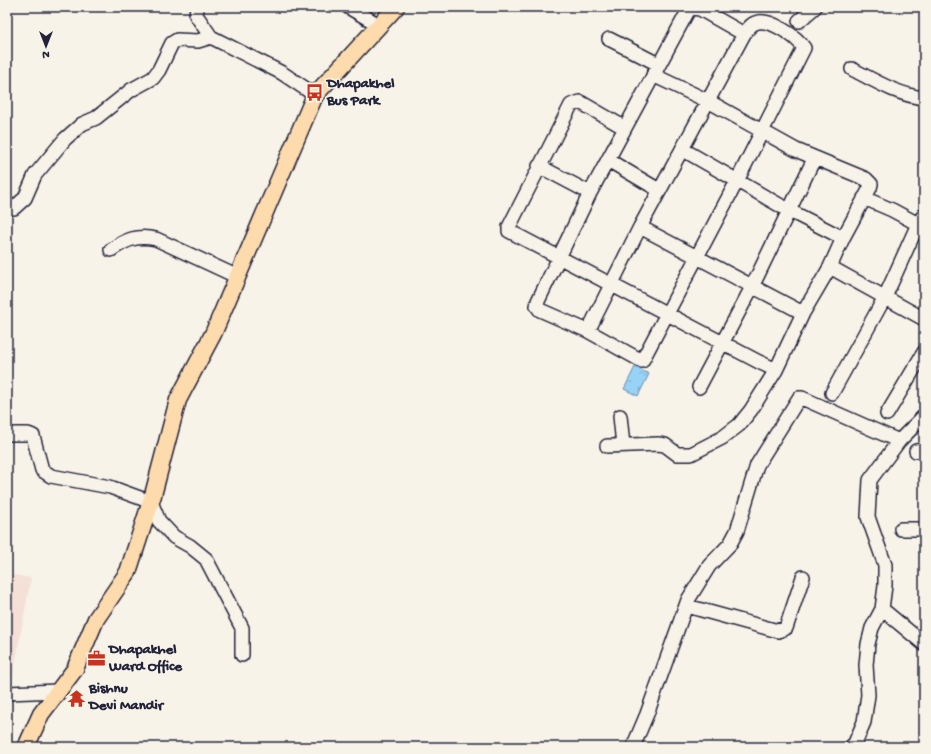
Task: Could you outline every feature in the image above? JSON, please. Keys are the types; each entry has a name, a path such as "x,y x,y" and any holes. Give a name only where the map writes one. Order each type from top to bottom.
{"main road":[{"path":"26,747 41,714 75,669 96,619 128,572 151,502 178,400 213,334 314,95 396,7"}],"street":[{"path":"348,7 379,25"},
{"path":"800,21 815,7"},
{"path":"588,331 659,190 744,34 757,22 763,22 785,30 800,42 804,48 737,181 642,360 588,331 540,310 537,306 558,257 590,194 688,11 692,8 700,9 744,34"},
{"path":"195,10 211,37 282,73 314,95"},
{"path":"7,207 14,208 20,204 25,198 35,175 65,139 82,124 96,118 131,90 153,78 159,70 172,42 177,40 198,41 211,37"},
{"path":"607,446 658,444 682,456 691,454 722,438 739,425 751,410 776,370 803,313 830,267 871,184 866,179 814,159 762,131 656,70 609,39"},
{"path":"852,69 910,97 924,98"},
{"path":"625,128 580,102 571,105 539,166 509,227 509,231 612,286 776,370"},
{"path":"682,149 788,210 843,238"},
{"path":"699,387 752,287 814,159"},
{"path":"608,160 659,190"},
{"path":"539,166 590,194"},
{"path":"832,393 885,297 921,220 864,198"},
{"path":"640,227 803,313"},
{"path":"111,250 126,241 142,236 156,239 238,277"},
{"path":"830,267 924,319"},
{"path":"887,414 924,352"},
{"path":"633,747 647,714 687,606 709,566 730,544 737,531 757,465 798,398 809,401 899,442"},
{"path":"620,416 623,445"},
{"path":"851,747 855,743 864,722 868,695 866,665 868,644 872,628 882,609 885,586 885,565 868,517 870,480 899,442 924,416"},
{"path":"7,434 28,434 32,436 42,470 51,476 110,487 151,502 159,521 174,537 190,546 206,559 242,628 242,655"},
{"path":"901,529 924,529"},
{"path":"687,606 778,631 783,630 786,628 803,577"},
{"path":"882,609 924,644"},
{"path":"7,693 58,691"}],"shaded area":[{"path":"7,574 31,578 11,686 7,688"}],"water":[{"path":"635,367 649,374 638,396 624,389"}],"place":[{"name":"Dhapakhel Bus Park","path":"314,93"},
{"name":"Dhapakhel Ward Office","path":"96,659"},
{"name":"Bishnu Devi Mandir","path":"76,698"}]}
